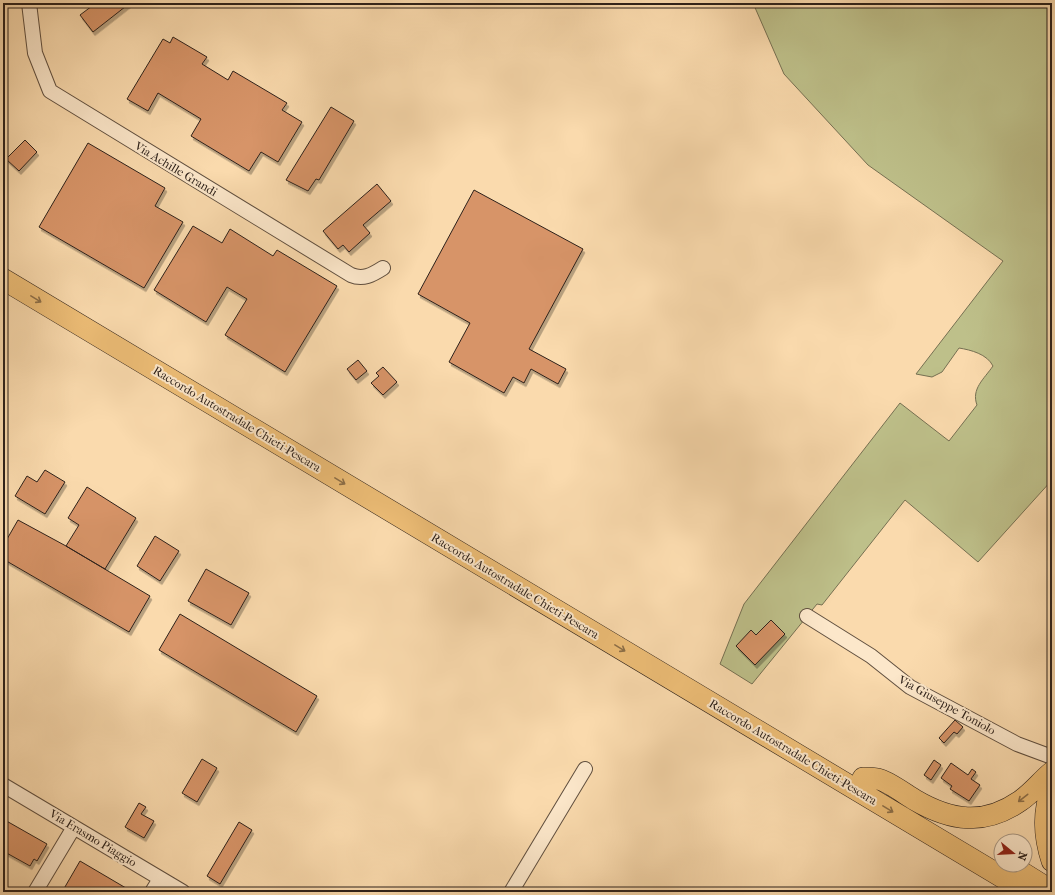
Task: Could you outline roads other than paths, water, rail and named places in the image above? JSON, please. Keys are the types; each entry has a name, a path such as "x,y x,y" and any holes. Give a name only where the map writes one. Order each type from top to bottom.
{"highway":[{"name":"Raccordo Autostradale Chieti-Pescara","path":"3,263 993,855"},
{"name":"Raccordo Autostradale Chieti-Pescara","path":"3,279 1027,892"},
{"path":"863,778 879,779 934,811 955,817 969,818 994,814 1021,801 1052,772"},
{"path":"1052,788 1046,813 1052,861"},
{"path":"1022,873 1052,891"}],"street":[{"name":"Via Achille Grandi","path":"29,3 35,53 50,92 351,276 358,278 365,277 374,274 383,268"},
{"name":"Via Giuseppe Toniolo","path":"807,616 871,656 910,687 1017,744 1052,757"},
{"path":"511,892 585,769"},
{"name":"Via Erasmo Piaggio","path":"3,785 183,892"},
{"path":"36,892 74,827"},
{"path":"152,892 160,878"}]}
